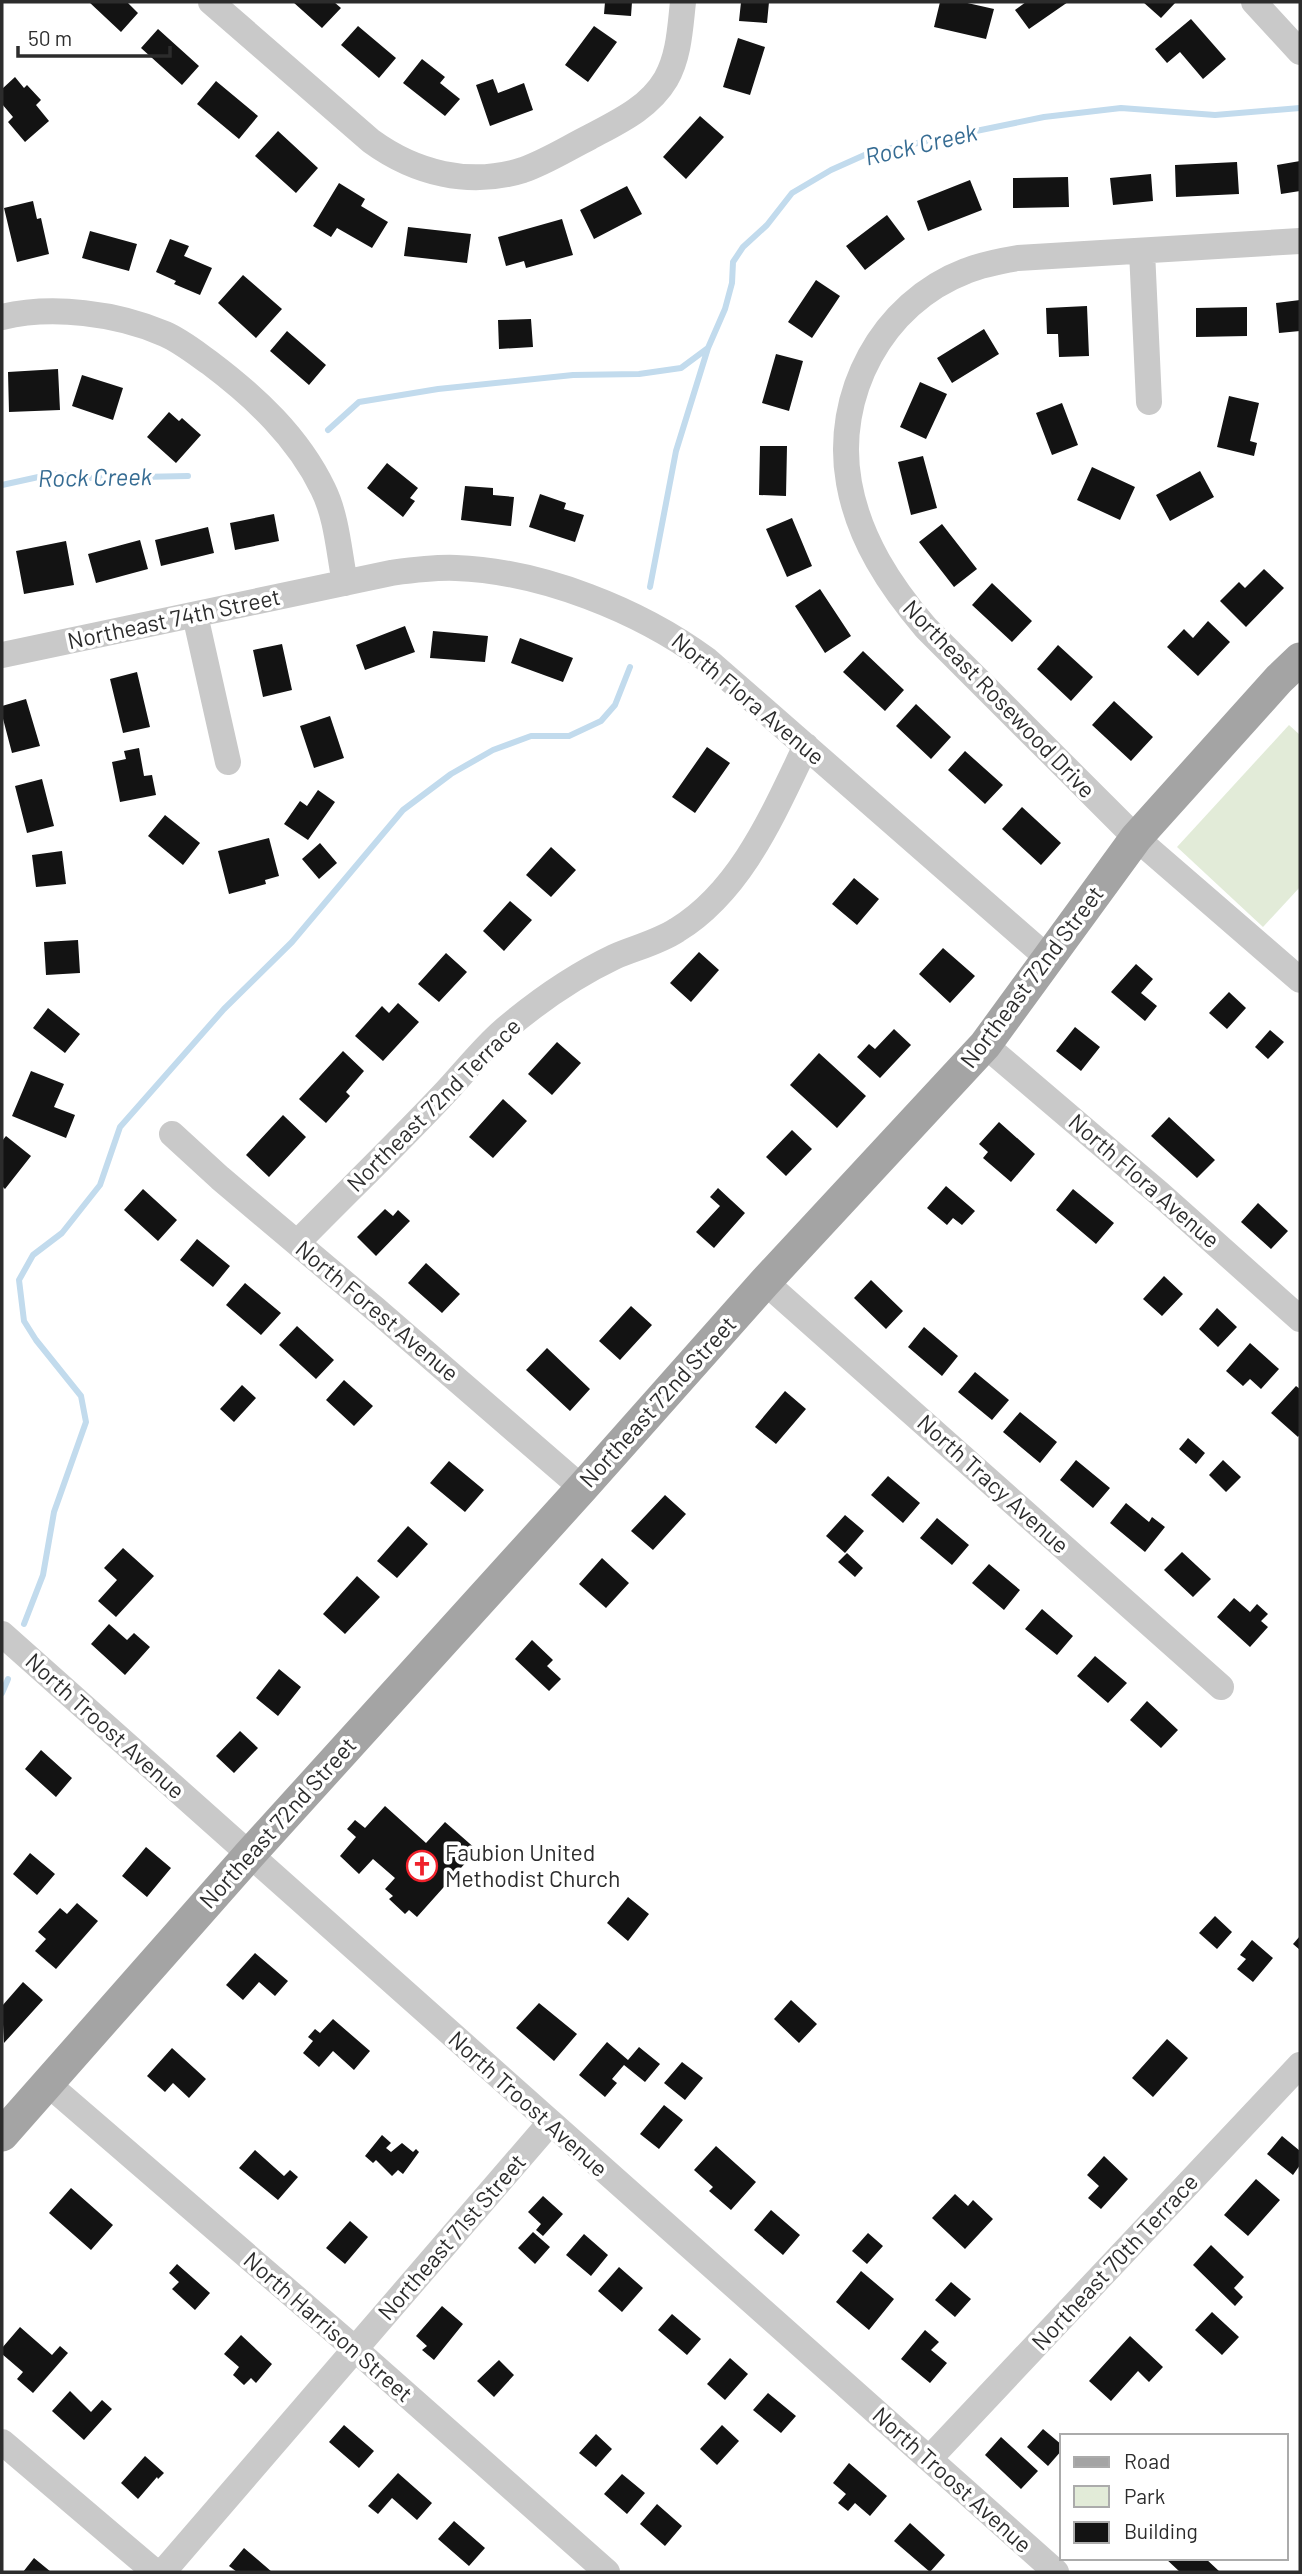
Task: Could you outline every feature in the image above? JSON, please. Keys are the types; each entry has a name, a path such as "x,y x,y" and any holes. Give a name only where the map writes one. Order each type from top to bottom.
{"main road":[{"name":"Northeast 72nd Street","path":"2,2135 250,1854 765,1282 985,1045 1136,838 1300,659"}],"street":[{"path":"211,2 371,141 395,158 422,170 451,176 477,176 522,170 637,111 665,81 677,56 684,2"},
{"path":"1255,2 1300,52"},
{"name":"Northeast Rosewood Drive","path":"1300,241 1018,258 991,262 964,271 917,299 892,322 866,362 854,394 847,428 846,456 852,493 867,539 880,566 904,603 1136,838 1300,980"},
{"path":"1142,251 1149,402"},
{"path":"2,317 48,312 117,320 167,334 225,374 289,434 312,467 329,502 345,583"},
{"name":"North Flora Avenue","path":"345,583 391,573 455,568 519,576 593,598 642,618 686,644 1049,959"},
{"name":"Northeast 74th Street","path":"2,655 345,583"},
{"path":"195,615 228,762"},
{"name":"Northeast 72nd Terrace","path":"297,1243 503,1031 543,999 586,972 677,930 712,901 746,859 769,822 806,746"},
{"name":"North Flora Avenue","path":"985,1045 1161,1195 1300,1319"},
{"name":"North Forest Avenue","path":"172,1135 582,1488"},
{"name":"North Tracy Avenue","path":"765,1282 1221,1687"},
{"name":"North Troost Avenue","path":"2,1634 549,2124 1056,2572"},
{"name":"Northeast 70th Terrace","path":"929,2459 1300,2065"},
{"name":"North Harrison Street","path":"48,2084 355,2349 607,2572"},
{"name":"Northeast 71st Street","path":"163,2572 549,2124"},
{"path":"2,2442 155,2572"}],"green space":[{"path":"1289,725 1300,735 1300,887 1263,927 1177,847"}],"building":[{"path":"89,2 127,2 138,13 121,32"},
{"path":"293,2 334,2 341,8 322,28"},
{"path":"605,2 632,2 631,16 604,14"},
{"path":"741,2 769,2 767,23 739,21"},
{"path":"940,2 963,2 994,9 986,39 934,27"},
{"path":"1026,2 1068,2 1029,29 1015,10"},
{"path":"1143,2 1176,2 1161,18"},
{"path":"1191,19 1226,59 1203,79 1180,52 1167,63 1155,49"},
{"path":"358,26 396,58 379,78 341,45"},
{"path":"594,26 617,42 588,82 565,65"},
{"path":"158,29 199,66 182,85 141,48"},
{"path":"738,38 765,47 750,95 723,87"},
{"path":"422,59 445,77 440,83 460,99 445,116 403,83"},
{"path":"15,77 24,88 27,85 41,100 36,105 49,121 25,142 8,122 13,117 2,104 2,89"},
{"path":"493,79 498,93 524,83 533,110 490,126 476,85"},
{"path":"216,81 258,116 239,139 197,104"},
{"path":"700,116 724,137 686,179 663,157"},
{"path":"278,131 318,168 296,193 255,156"},
{"path":"1300,161 1300,191 1281,194 1277,165"},
{"path":"1237,162 1239,194 1176,197 1175,165"},
{"path":"1151,174 1153,201 1113,205 1110,178"},
{"path":"1068,177 1069,207 1013,208 1013,178"},
{"path":"970,180 982,210 928,231 917,201"},
{"path":"339,183 365,199 361,206 388,222 372,248 337,228 331,237 313,226"},
{"path":"627,186 642,214 594,239 580,210"},
{"path":"33,201 37,219 41,218 49,254 17,262 4,208"},
{"path":"887,215 905,239 865,270 846,246"},
{"path":"562,219 573,255 526,268 524,261 506,266 498,237"},
{"path":"408,227 471,234 467,263 404,256"},
{"path":"90,231 137,244 129,271 82,258"},
{"path":"170,239 189,246 184,256 212,268 200,295 174,284 176,281 156,272"},
{"path":"243,275 282,309 256,338 218,303"},
{"path":"816,280 840,296 812,338 788,322"},
{"path":"1300,300 1300,331 1279,333 1276,303"},
{"path":"1087,306 1089,356 1059,357 1058,334 1047,334 1046,308"},
{"path":"1247,307 1247,336 1196,337 1196,308"},
{"path":"531,319 533,347 499,349 498,320"},
{"path":"984,329 999,354 952,383 937,358"},
{"path":"287,331 326,365 309,385 270,351"},
{"path":"776,354 803,361 789,411 762,403"},
{"path":"58,369 60,410 9,412 8,372"},
{"path":"82,375 123,388 113,420 72,406"},
{"path":"920,382 947,394 926,439 900,427"},
{"path":"1229,396 1259,403 1250,441 1257,443 1254,456 1217,447"},
{"path":"1062,403 1078,445 1052,455 1036,413"},
{"path":"169,412 179,421 182,418 201,435 176,463 147,437"},
{"path":"760,446 787,446 786,496 759,495"},
{"path":"923,456 937,508 911,515 898,462"},
{"path":"387,463 418,488 410,498 415,501 403,517 367,488"},
{"path":"1092,467 1135,487 1120,520 1077,500"},
{"path":"1200,471 1214,497 1170,521 1156,495"},
{"path":"465,486 493,488 493,495 514,497 511,526 461,520"},
{"path":"540,494 566,503 564,509 584,515 575,542 529,527"},
{"path":"274,514 279,541 235,550 230,523"},
{"path":"792,518 812,566 787,577 766,529"},
{"path":"942,524 977,569 954,587 919,542"},
{"path":"208,527 214,553 161,566 155,540"},
{"path":"140,540 148,569 96,583 88,554"},
{"path":"66,541 74,585 24,594 16,551"},
{"path":"1264,569 1284,588 1246,627 1220,601 1239,582 1245,588"},
{"path":"992,583 1032,621 1012,642 972,605"},
{"path":"820,589 851,636 825,653 795,606"},
{"path":"1208,621 1230,642 1198,676 1167,647 1184,629 1193,638"},
{"path":"405,626 415,652 365,670 356,645"},
{"path":"433,631 488,636 485,662 430,658"},
{"path":"520,638 573,658 563,682 511,663"},
{"path":"282,644 292,690 263,697 253,650"},
{"path":"1058,645 1093,677 1071,701 1037,669"},
{"path":"863,651 904,690 885,711 843,672"},
{"path":"137,672 150,727 123,733 110,679"},
{"path":"26,699 40,746 12,753 2,706"},
{"path":"1114,701 1153,737 1131,761 1092,725"},
{"path":"916,704 951,737 931,759 896,726"},
{"path":"330,716 344,758 314,768 300,726"},
{"path":"707,747 730,763 695,813 672,797"},
{"path":"139,748 144,776 152,775 156,795 120,802 112,762 126,759 124,751"},
{"path":"965,751 1003,785 985,804 948,770"},
{"path":"42,779 54,826 27,833 15,786"},
{"path":"318,790 335,802 308,840 284,824 300,801 307,806"},
{"path":"1022,807 1061,843 1041,865 1002,829"},
{"path":"165,815 200,843 183,865 148,836"},
{"path":"269,838 279,876 265,880 266,884 229,894 218,851"},
{"path":"320,843 337,863 319,879 302,859"},
{"path":"551,847 576,870 551,897 526,875"},
{"path":"62,851 66,884 36,887 32,855"},
{"path":"854,878 879,899 857,925 832,904"},
{"path":"510,901 532,920 504,951 483,931"},
{"path":"78,940 80,973 46,975 44,942"},
{"path":"943,948 975,976 950,1003 919,974"},
{"path":"699,952 719,970 691,1002 670,983"},
{"path":"446,953 467,972 439,1002 418,984"},
{"path":"1136,964 1153,979 1141,993 1157,1006 1145,1021 1111,992"},
{"path":"1229,992 1246,1008 1227,1029 1209,1013"},
{"path":"398,1003 419,1022 383,1061 355,1036 382,1006 389,1013"},
{"path":"48,1008 80,1034 65,1053 33,1028"},
{"path":"1075,1027 1100,1047 1081,1071 1056,1051"},
{"path":"894,1029 911,1045 880,1078 857,1057 869,1044 875,1049"},
{"path":"1270,1030 1284,1042 1268,1059 1255,1047"},
{"path":"557,1042 581,1063 552,1095 528,1074"},
{"path":"343,1051 364,1071 346,1092 350,1096 326,1123 299,1099"},
{"path":"819,1053 866,1096 837,1128 790,1085"},
{"path":"31,1071 64,1084 54,1107 75,1115 66,1138 12,1116"},
{"path":"503,1099 527,1121 493,1158 469,1137"},
{"path":"283,1115 306,1137 269,1177 246,1155"},
{"path":"1169,1117 1215,1160 1197,1178 1151,1136"},
{"path":"999,1122 1035,1154 1011,1182 983,1158 988,1152 979,1144"},
{"path":"792,1130 812,1149 786,1176 766,1157"},
{"path":"6,1136 31,1156 5,1189 2,1186 2,1141"},
{"path":"946,1186 975,1211 962,1225 953,1218 947,1225 927,1208"},
{"path":"718,1188 745,1213 714,1248 696,1232 720,1206 710,1197"},
{"path":"143,1189 177,1220 158,1241 124,1210"},
{"path":"1073,1189 1114,1223 1096,1244 1056,1210"},
{"path":"1258,1203 1288,1231 1271,1249 1241,1222"},
{"path":"385,1209 393,1216 398,1210 410,1221 376,1256 357,1237"},
{"path":"197,1239 230,1266 213,1287 180,1260"},
{"path":"426,1263 460,1294 442,1313 408,1283"},
{"path":"1164,1276 1183,1294 1162,1316 1143,1299"},
{"path":"871,1280 903,1311 886,1329 854,1298"},
{"path":"245,1283 281,1313 261,1335 226,1305"},
{"path":"631,1306 652,1325 620,1360 599,1341"},
{"path":"1217,1308 1237,1327 1218,1347 1199,1329"},
{"path":"297,1326 334,1360 316,1379 279,1345"},
{"path":"924,1327 958,1356 942,1376 908,1347"},
{"path":"1250,1343 1279,1369 1261,1389 1250,1379 1243,1386 1226,1371"},
{"path":"547,1348 590,1389 570,1411 526,1370"},
{"path":"975,1372 1009,1400 992,1420 958,1392"},
{"path":"344,1380 373,1406 354,1426 326,1400"},
{"path":"242,1385 256,1398 234,1422 220,1409"},
{"path":"1296,1386 1300,1389 1298,1437 1271,1413"},
{"path":"785,1391 806,1409 776,1444 755,1427"},
{"path":"1020,1412 1057,1442 1040,1463 1003,1432"},
{"path":"1188,1438 1205,1453 1196,1464 1179,1449"},
{"path":"1076,1460 1110,1488 1093,1508 1060,1480"},
{"path":"1223,1460 1241,1477 1226,1492 1209,1475"},
{"path":"449,1461 484,1490 465,1512 430,1483"},
{"path":"888,1476 920,1503 903,1523 871,1495"},
{"path":"665,1495 686,1514 653,1550 631,1531"},
{"path":"1126,1503 1149,1522 1152,1517 1165,1527 1145,1552 1110,1523"},
{"path":"845,1515 864,1531 845,1553 826,1536"},
{"path":"937,1518 969,1545 952,1565 920,1538"},
{"path":"408,1526 428,1544 397,1578 377,1561"},
{"path":"123,1548 154,1576 116,1617 98,1601 117,1580 104,1568"},
{"path":"1182,1552 1211,1579 1193,1597 1164,1570"},
{"path":"847,1553 863,1568 855,1577 838,1562"},
{"path":"602,1558 629,1583 606,1608 579,1584"},
{"path":"989,1564 1020,1590 1004,1610 972,1583"},
{"path":"357,1576 380,1597 345,1634 323,1614"},
{"path":"1234,1598 1250,1612 1257,1604 1268,1614 1261,1621 1268,1627 1250,1647 1217,1617"},
{"path":"1042,1609 1073,1636 1057,1655 1025,1629"},
{"path":"109,1624 127,1640 134,1633 150,1647 125,1675 91,1644"},
{"path":"532,1640 553,1660 547,1666 561,1679 549,1691 515,1659"},
{"path":"1095,1656 1127,1683 1108,1703 1077,1676"},
{"path":"279,1669 301,1687 278,1716 256,1698"},
{"path":"1147,1701 1178,1730 1161,1748 1130,1720"},
{"path":"240,1731 258,1748 234,1773 216,1756"},
{"path":"41,1750 72,1778 56,1797 25,1769"},
{"name":"Faubion United Methodist Church","path":"385,1806 426,1843 445,1822 477,1850 417,1917 409,1910 405,1914 389,1899 393,1896 385,1889 395,1878 373,1859 359,1874 340,1856 356,1837 347,1829 355,1820 365,1828"},
{"path":"146,1847 171,1868 147,1897 122,1876"},
{"path":"30,1853 55,1874 37,1895 13,1874"},
{"path":"628,1897 649,1914 628,1941 607,1923"},
{"path":"77,1903 98,1921 56,1969 35,1951 46,1939 38,1932 60,1908 67,1914"},
{"path":"1215,1916 1232,1932 1217,1949 1199,1933"},
{"path":"1300,1936 1300,1950 1293,1944"},
{"path":"1252,1940 1273,1958 1253,1982 1237,1969 1246,1959 1240,1955"},
{"path":"255,1953 288,1981 275,1996 259,1982 243,2000 226,1985"},
{"path":"23,1982 43,2000 4,2043 2,2006"},
{"path":"791,2000 817,2024 799,2043 774,2019"},
{"path":"539,2003 577,2034 554,2061 516,2028"},
{"path":"333,2019 370,2051 354,2070 333,2051 319,2067 303,2053 313,2041 308,2037 315,2029 320,2033"},
{"path":"1167,2039 1188,2058 1153,2097 1132,2078"},
{"path":"607,2042 628,2060 639,2047 660,2064 645,2082 624,2065 612,2079 617,2083 605,2097 579,2075"},
{"path":"172,2048 206,2079 189,2098 173,2083 165,2092 147,2076"},
{"path":"682,2062 703,2078 685,2100 664,2083"},
{"path":"664,2105 683,2120 659,2149 640,2134"},
{"path":"382,2135 391,2143 386,2148 391,2152 402,2143 413,2152 416,2149 419,2152 403,2174 398,2170 392,2176 376,2160 373,2163 365,2156"},
{"path":"1282,2136 1300,2151 1300,2165 1293,2175 1267,2154"},
{"path":"716,2146 756,2182 731,2210 709,2191 713,2187 694,2170"},
{"path":"255,2150 284,2176 290,2170 298,2177 278,2200 239,2168"},
{"path":"1104,2156 1128,2179 1101,2209 1088,2198 1099,2186 1087,2175"},
{"path":"1256,2179 1280,2200 1248,2236 1224,2215"},
{"path":"71,2188 113,2225 91,2250 49,2213"},
{"path":"955,2194 968,2206 973,2200 993,2219 965,2249 932,2218"},
{"path":"543,2196 563,2214 543,2236 536,2230 541,2224 528,2212"},
{"path":"771,2210 800,2235 783,2255 754,2230"},
{"path":"350,2221 368,2237 345,2264 326,2248"},
{"path":"533,2232 550,2247 535,2264 518,2248"},
{"path":"868,2233 883,2246 867,2264 852,2251"},
{"path":"584,2234 608,2255 591,2276 566,2255"},
{"path":"1211,2245 1244,2277 1234,2288 1243,2297 1235,2306 1193,2265"},
{"path":"177,2264 210,2293 195,2310 172,2289 179,2282 169,2273"},
{"path":"619,2267 643,2288 622,2312 598,2291"},
{"path":"861,2271 894,2299 869,2330 836,2302"},
{"path":"951,2282 971,2299 955,2317 935,2300"},
{"path":"442,2306 463,2324 434,2360 422,2350 427,2346 416,2336"},
{"path":"1212,2312 1239,2337 1222,2355 1195,2330"},
{"path":"672,2314 701,2339 687,2355 658,2330"},
{"path":"20,2327 52,2355 60,2346 68,2353 33,2393 17,2379 23,2372 2,2354 2,2348"},
{"path":"925,2330 939,2342 931,2350 947,2363 930,2383 901,2359"},
{"path":"241,2335 272,2364 256,2383 251,2378 244,2385 233,2375 239,2367 224,2354"},
{"path":"1130,2336 1163,2367 1149,2382 1138,2371 1111,2401 1089,2381"},
{"path":"730,2358 748,2374 725,2400 707,2384"},
{"path":"499,2360 514,2375 494,2397 477,2381"},
{"path":"70,2391 91,2412 102,2400 112,2409 84,2440 52,2411"},
{"path":"768,2393 796,2416 781,2433 753,2410"},
{"path":"344,2425 374,2451 359,2468 329,2442"},
{"path":"722,2425 739,2441 717,2465 700,2449"},
{"path":"1043,2429 1060,2443 1060,2452 1048,2466 1027,2447"},
{"path":"596,2434 612,2449 596,2467 579,2453"},
{"path":"1001,2437 1038,2471 1021,2489 985,2455"},
{"path":"145,2456 164,2473 158,2479 157,2477 138,2499 121,2483"},
{"path":"849,2463 887,2496 870,2516 855,2503 848,2511 838,2503 846,2494 833,2483"},
{"path":"398,2473 432,2503 417,2520 392,2498 378,2514 368,2506"},
{"path":"622,2474 645,2493 627,2514 604,2494"},
{"path":"657,2504 682,2526 665,2546 640,2524"},
{"path":"454,2521 485,2548 469,2566 438,2539"},
{"path":"910,2523 945,2555 930,2572 894,2541"},
{"path":"244,2548 272,2572 237,2572 229,2566"},
{"path":"34,2558 51,2572 23,2572"},
{"path":"1167,2560 1207,2560 1220,2572 1180,2572"}],"waterway":[{"name":"Rock Creek","path":"328,430 359,402 438,389 573,375 639,374 681,368 708,348 725,309 732,283 733,262 743,247 767,225 792,193 831,170 869,153 1044,117 1121,108 1215,115 1300,108"},
{"path":"650,587 676,451 708,348"},
{"name":"Rock Creek","path":"2,485 52,474 91,478 188,476"},
{"path":"24,1624 43,1575 54,1512 86,1422 81,1396 24,1321 19,1280 33,1255 62,1233 100,1185 120,1127 224,1009 292,942 403,810 451,774 493,750 531,736 569,736 601,721 615,705 630,667"},
{"path":"2,1693 8,1679"}],"place":[{"name":"Faubion United Methodist Church","path":"422,1866"}]}
